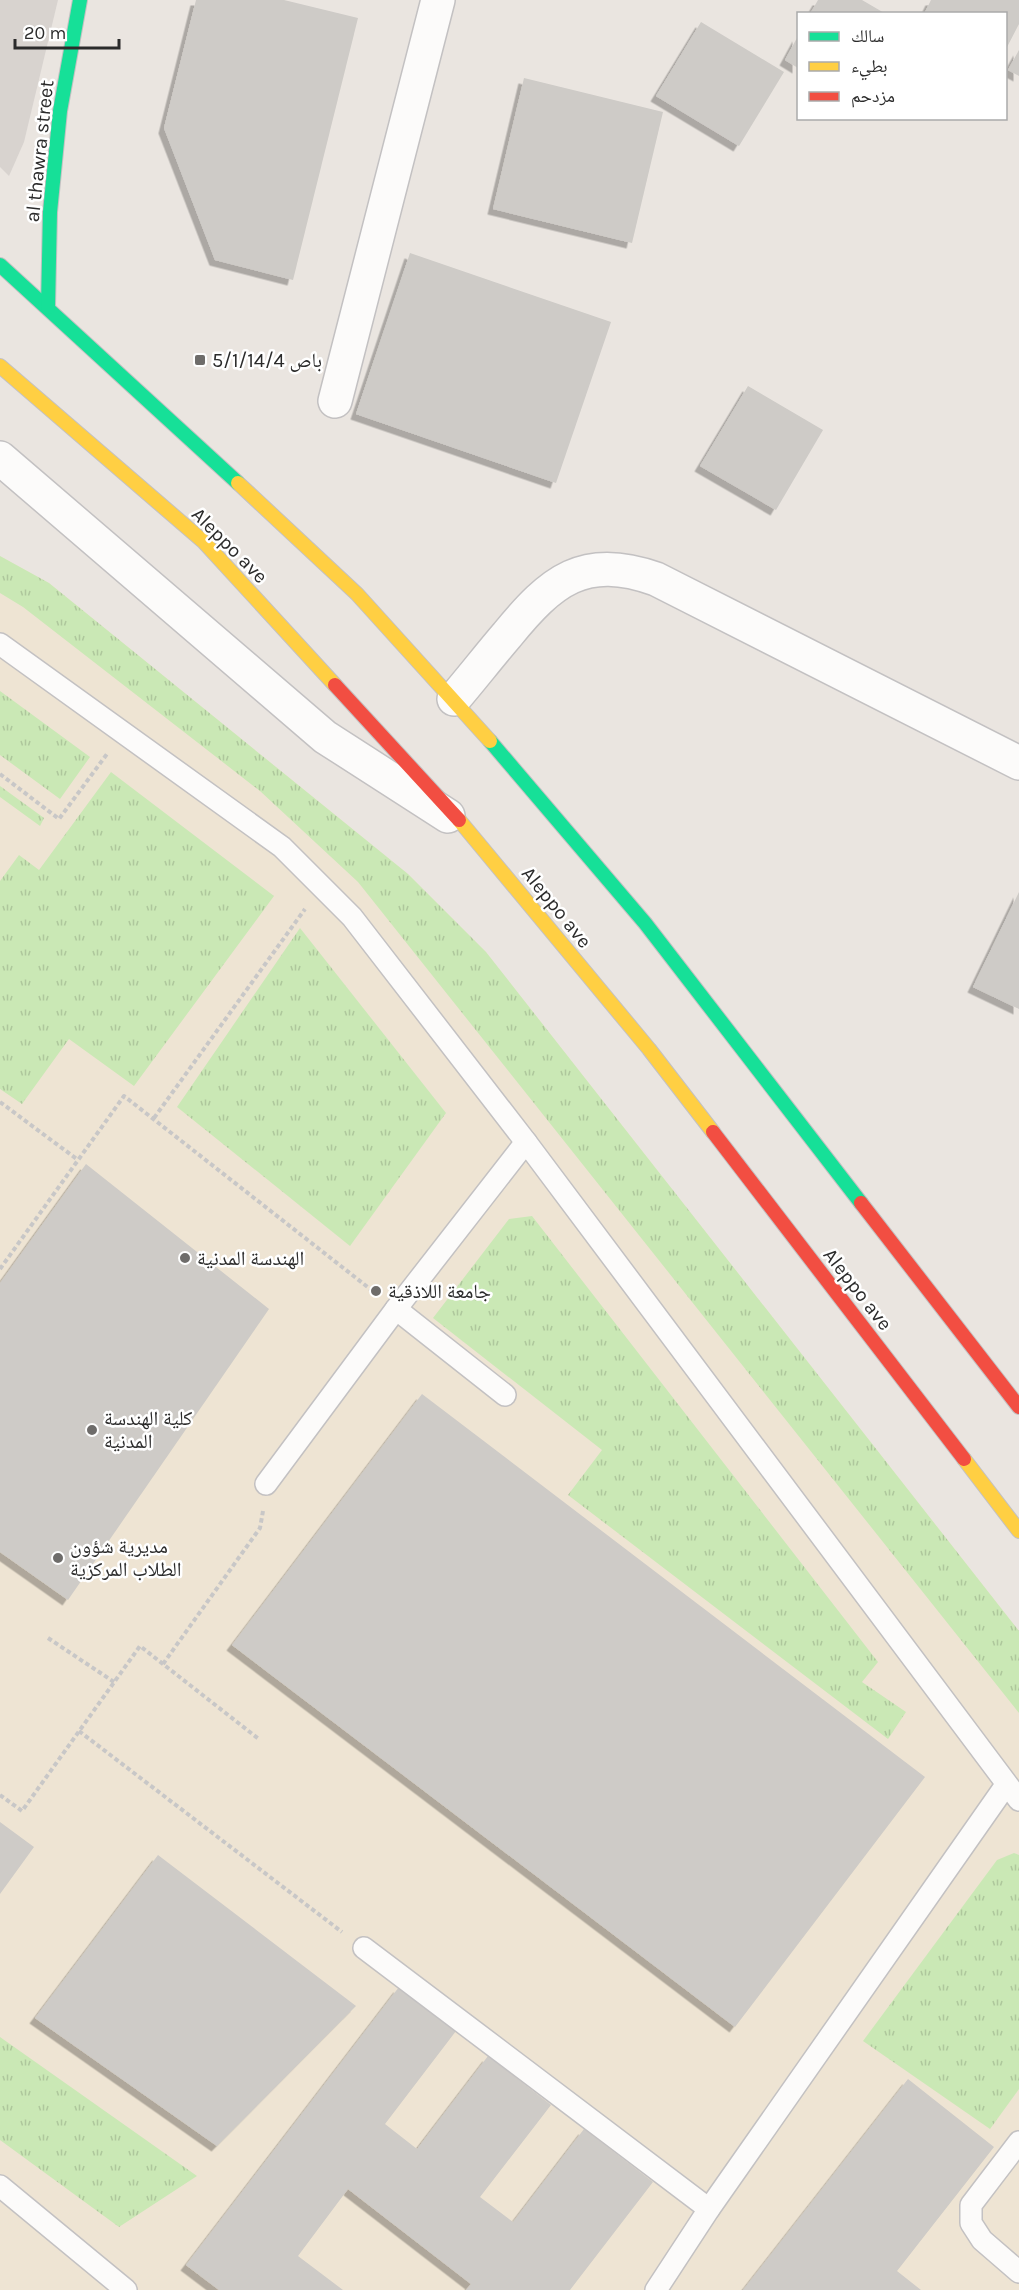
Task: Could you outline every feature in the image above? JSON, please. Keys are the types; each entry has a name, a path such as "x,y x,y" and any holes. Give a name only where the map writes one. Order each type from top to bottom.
{"main road":[{"name":"al thawra street","path":"48,307 50,212 55,156 60,111 80,0"},
{"path":"0,265 357,594 454,699 645,923 1019,1407"},
{"name":"Aleppo ave","path":"0,366 204,542 466,828 649,1049 1019,1531"}],"street":[{"path":"335,401 438,0"},
{"path":"0,458 326,737 466,828"},
{"path":"454,699 530,607 547,591 566,578 588,571 611,568 634,571 656,579 1019,763"}],"lane":[{"path":"0,644 282,847 352,917 526,1142 1012,1792 709,2209 656,2290"},
{"path":"266,1484 396,1309 526,1142"},
{"path":"396,1309 506,1395"},
{"path":"364,1948 709,2209"},
{"path":"1019,2142 971,2205 971,2223 982,2240 1019,2272"},
{"path":"0,2186 126,2290"}],"path":[{"path":"0,774 59,819 123,733"},
{"path":"154,1118 321,886"},
{"path":"0,1269 124,1096 396,1309"},
{"path":"0,1102 78,1160"},
{"path":"164,1664 260,1528 266,1484"},
{"path":"48,1638 114,1682"},
{"path":"0,1795 22,1811 140,1646 260,1740"},
{"path":"79,1731 364,1948"}],"shaded area":[{"path":"0,0 58,0 24,142 9,176 0,167"},
{"name":"جامعة اللاذقية","path":"0,556 49,583 408,874 486,952 1019,1631 1019,2290 0,2290"}],"green space":[{"path":"0,556 49,583 408,874 486,952 1019,1631 1019,1713 358,882 260,791 23,607 0,593"},
{"path":"0,691 90,757 60,799 0,755"},
{"path":"111,772 274,896 134,1086 69,1039 22,1104 0,1089 0,881 19,855 39,870"},
{"path":"0,786 44,818 40,826 0,797"},
{"path":"300,928 446,1113 350,1246 177,1107"},
{"path":"532,1216 878,1662 862,1682 906,1712 888,1739 568,1495 602,1450 433,1318 509,1219"},
{"path":"1014,1853 1019,1855 1019,2089 990,2129 863,2041 997,1860"},
{"path":"0,2037 197,2176 119,2227 0,2140"}],"building":[{"path":"196,0 284,0 358,18 293,280 215,260 164,128"},
{"path":"818,0 862,0 883,12 811,12"},
{"path":"931,0 1019,0 1019,24 1007,47 1007,12 925,12"},
{"path":"701,22 784,72 739,146 656,96"},
{"path":"797,38 797,67 785,60"},
{"path":"1019,50 1019,76 1008,70"},
{"path":"524,78 663,112 632,243 493,209"},
{"path":"410,253 611,322 556,483 356,414"},
{"path":"748,386 823,430 776,510 700,466"},
{"path":"1019,892 1019,1009 973,987"},
{"name":"كلية الهندسة المدنية","path":"86,1164 269,1309 68,1600 0,1552 0,1283"},
{"path":"422,1394 925,1777 735,2027 232,1645"},
{"path":"0,1822 34,1847 0,1894"},
{"path":"158,1855 356,2006 217,2146 35,2018"},
{"path":"399,1987 456,2031 385,2124 417,2149 488,2056 551,2105 480,2197 513,2222 584,2129 653,2182 570,2290 466,2290 471,2284 348,2189 298,2256 343,2290 219,2290 186,2265"},
{"path":"908,2079 994,2147 897,2271 921,2290 743,2290"}],"traffic: fast":[{"path":"48,307 50,212 60,111 80,0"},
{"path":"0,265 238,483"},
{"path":"490,741 645,923 861,1203"}],"traffic: slow":[{"path":"0,366 204,542 335,685"},
{"path":"238,483 357,594 490,741"},
{"path":"459,820 649,1049 713,1132"},
{"path":"964,1459 1019,1531"}],"traffic: jam":[{"path":"335,685 459,820"},
{"path":"713,1132 964,1459"},
{"path":"861,1203 1019,1407"}],"place":[{"name":"باص 5/1/14/4","path":"200,360"},
{"name":"الهندسة المدنية","path":"185,1258"},
{"name":"جامعة اللاذقية","path":"376,1291"},
{"name":"كلية الهندسة المدنية","path":"92,1430"},
{"name":"مديرية شؤون الطلاب المركزية","path":"58,1558"}]}
